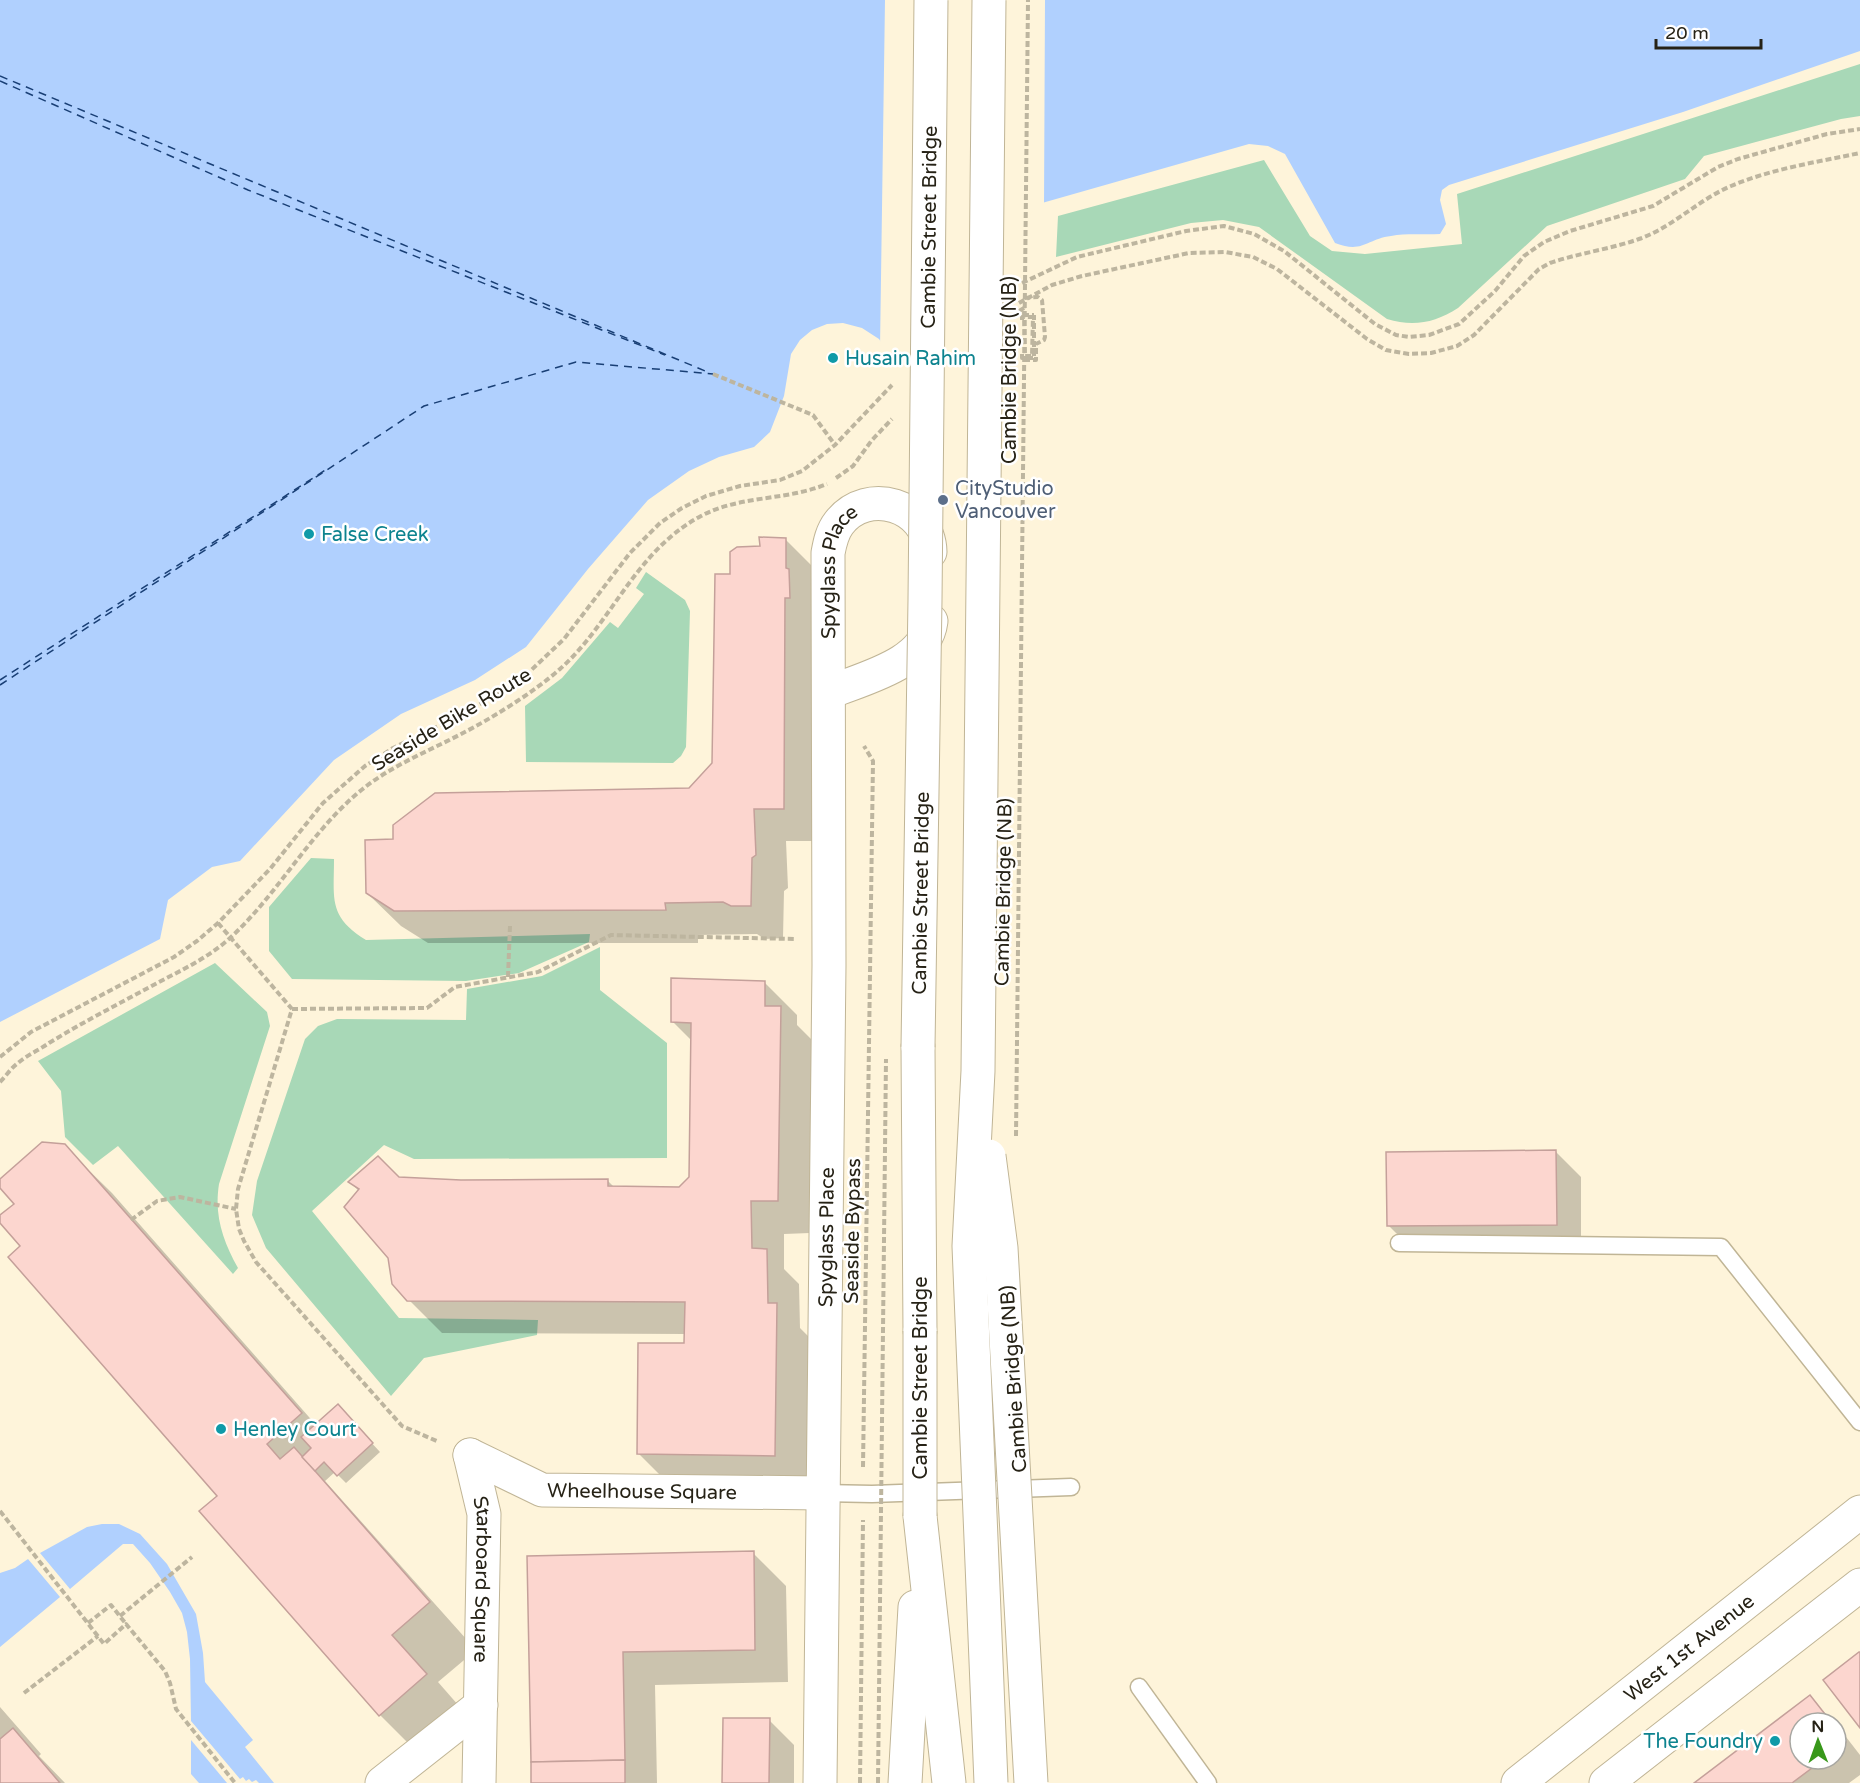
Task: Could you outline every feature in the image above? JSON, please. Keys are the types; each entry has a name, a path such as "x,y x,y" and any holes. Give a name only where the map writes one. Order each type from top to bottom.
{"main road":[{"name":"Cambie Street Bridge","path":"931,0 918,1047 920,1516 949,1783"},
{"path":"989,0 978,1071 969,1246 991,1783"},
{"name":"Spyglass Place","path":"820,1783 830,966 828,553 831,536 839,522 852,511 867,504 883,502 896,505 917,519 925,530 930,546 931,625 925,641 914,654 900,663 830,692"},
{"path":"978,1071 1001,1248 1031,1783"},
{"name":"Wheelhouse Square","path":"470,1455 542,1490 822,1493"},
{"name":"Starboard Square","path":"470,1455 484,1514 479,1783"},
{"name":"West 1st Avenue","path":"1518,1783 1860,1512"},
{"path":"905,1783 920,1516"},
{"path":"1606,1783 1860,1585"},
{"path":"382,1783 481,1705"}],"lane":[{"path":"1399,1243 1721,1247 1860,1422"},
{"path":"822,1493 863,1494 1071,1487"},
{"path":"1139,1687 1208,1783"}],"path":[{"name":"Cambie Bridge (NB)","path":"1016,1140 1028,0"},
{"path":"1038,274 1077,257 1186,231 1224,226 1254,234 1284,252 1376,324 1396,334 1409,337 1429,335 1459,324 1495,291 1524,255 1544,242 1570,231 1653,206 1718,167 1738,159 1827,134 1860,129"},
{"path":"1009,308 1052,285 1082,276 1189,253 1225,252 1253,257 1277,269 1367,339 1386,350 1409,354 1431,353 1457,346 1474,335 1539,269 1550,263 1639,239 1658,231 1707,198 1731,186 1812,162 1860,153"},
{"path":"1024,298 1038,297 1042,300 1045,337 1036,344 1036,360 1020,360 1020,315 1034,315 1034,358 1022,358 1022,317 1033,317 1032,356 1024,356 1024,319"},
{"path":"713,374 813,414 835,445"},
{"name":"Seaside Bike Route","path":"0,1082 18,1062 108,1009 202,960 230,938 329,821 359,792 392,768 464,733 532,690 560,669 585,642 645,562 670,537 700,516 732,503 799,493 826,485 853,466 897,413"},
{"path":"0,1057 31,1032 174,957 197,941 218,923 270,868 323,803 365,766 402,743 469,711 525,676 564,639 630,553 660,523 706,496 740,486 780,480 802,471"},
{"name":"Seaside Bypass","path":"860,1783 873,761 861,741"},
{"path":"218,923 292,1009 427,1008 455,987 538,972 611,935 798,939"},
{"path":"508,977 510,927"},
{"path":"292,1009 241,1174 236,1209 244,1241 256,1262 402,1426 470,1455"},
{"path":"131,1220 157,1201 180,1197 236,1209"},
{"path":"0,1511 104,1644 126,1624"},
{"path":"120,1616 192,1557"},
{"path":"88,1623 111,1605 165,1671 171,1683 176,1709 235,1783"},
{"path":"24,1693 98,1636"}],"green space":[{"path":"1860,64 1860,116 1841,119 1704,156 1685,179 1547,226 1458,308 1441,317 1424,322 1406,323 1387,319 1259,227 1223,220 1191,223 1056,257 1058,216 1264,160 1310,236 1332,251 1365,254 1462,244 1457,194"},
{"path":"646,572 685,600 690,611 686,747 681,756 673,763 526,762 525,706 562,678 610,622 618,628 644,594 636,588"},
{"path":"311,858 334,859 334,896 339,915 354,932 366,940 590,934 589,942 519,973 466,981 292,979 269,951 269,907"},
{"path":"600,947 600,990 667,1043 667,1158 414,1159 384,1145 312,1211 399,1318 538,1320 537,1335 424,1358 391,1396 266,1248 252,1215 257,1181 305,1039 318,1026 337,1019 466,1020 467,989 542,976"},
{"path":"215,963 267,1012 270,1026 219,1184 218,1207 221,1228 238,1268 233,1274 118,1146 93,1165 65,1137 61,1091 38,1061"}],"water":[{"name":"False Creek","path":"0,0 1860,0 1860,51 1683,112 1449,185 1442,190 1440,200 1446,224 1440,234 1397,235 1352,247 1335,243 1285,154 1268,146 1249,144 1035,205 890,356 879,339 862,328 843,323 827,324 812,330 800,340 791,354 784,396 770,432 754,447 719,457 689,471 648,500 588,569 526,647 475,680 401,714 334,760 240,861 212,867 168,900 160,939 0,1022"},
{"path":"119,1524 140,1534 167,1564 196,1614 203,1653 205,1682 253,1740 245,1747 274,1783 259,1783 256,1780 252,1782 249,1779 246,1781 243,1777 240,1779 191,1721 190,1659 182,1613 150,1563 133,1544 123,1544 70,1589 40,1553 87,1527"},
{"path":"28,1559 60,1597 0,1647 0,1573 15,1568"},
{"path":"191,1740 227,1783 199,1783 191,1774"}],"pier":[{"path":"885,0 1045,0 1044,205 1037,207 890,359 880,348"}],"building":[{"path":"759,537 786,538 786,568 789,569 790,598 785,598 784,809 754,809 756,855 752,858 751,906 731,906 723,902 665,903 666,910 394,911 366,893 365,840 393,839 393,825 435,793 689,788 712,763 715,574 730,574 730,552 737,547 760,546"},
{"path":"671,978 765,981 765,1006 781,1006 778,1201 751,1201 752,1248 767,1249 768,1303 777,1303 775,1456 637,1454 638,1343 684,1343 685,1302 407,1301 392,1284 388,1258 344,1207 359,1189 348,1182 378,1156 399,1177 461,1180 608,1179 608,1186 679,1187 689,1177 691,1023 671,1022"},
{"name":"Henley Court","path":"42,1142 65,1144 302,1413 267,1444 280,1459 294,1447 430,1602 392,1635 427,1674 379,1716 199,1511 217,1496 8,1257 20,1246 0,1223 0,1215 14,1204 0,1188 0,1179"},
{"path":"1556,1150 1557,1225 1387,1226 1386,1152"},
{"path":"338,1404 373,1443 337,1476 324,1462 315,1471 302,1457 311,1448 301,1437"},
{"path":"754,1551 755,1650 623,1652 625,1760 531,1762 527,1556"},
{"path":"1860,1652 1860,1728 1848,1711 1823,1680"},
{"name":"The Foundry","path":"1810,1695 1823,1711 1789,1711"},
{"name":"The Foundry","path":"1788,1712 1788,1771 1808,1771 1792,1783 1694,1783"},
{"path":"723,1718 770,1718 769,1783 722,1783"},
{"path":"13,1728 60,1783 0,1783 0,1739"},
{"path":"625,1760 625,1783 531,1783 531,1762"}],"ferry route":[{"path":"0,76 710,373"},
{"path":"0,81 248,190 665,355"},
{"path":"0,685 424,406 576,362 713,374"},
{"path":"0,680 327,469"}],"place":[{"name":"Husain Rahim","path":"833,358"},
{"name":"CityStudio Vancouver","path":"943,500"},
{"name":"False Creek","path":"309,534"},
{"name":"Henley Court","path":"221,1429"},
{"name":"The Foundry","path":"1775,1741"}]}
